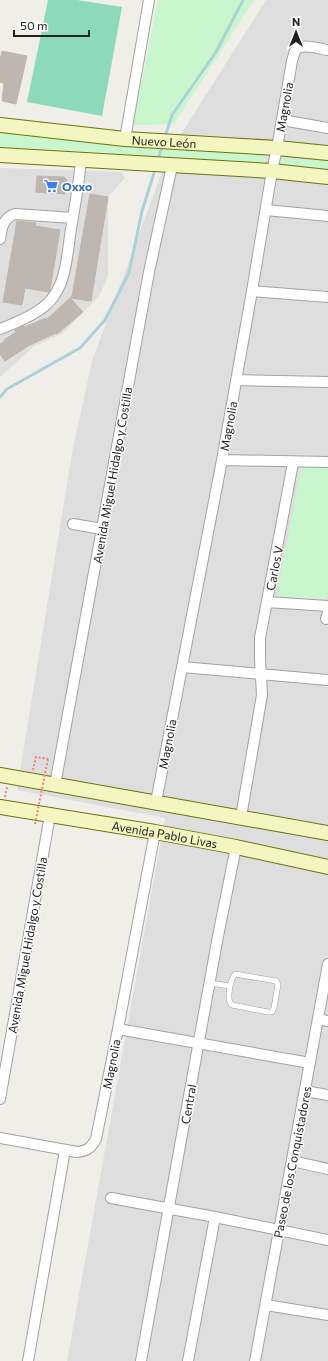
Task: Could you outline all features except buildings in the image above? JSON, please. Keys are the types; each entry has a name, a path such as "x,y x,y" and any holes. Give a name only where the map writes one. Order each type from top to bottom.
{"main road":[{"name":"Nuevo León","path":"0,125 125,139 277,148 328,153"},
{"name":"Nuevo León","path":"0,155 272,171 328,177"},
{"path":"0,775 328,833"},
{"name":"Avenida Pablo Livas","path":"0,807 155,832 236,847 328,867"}],"street":[{"path":"125,139 149,0"},
{"name":"Magnolia","path":"156,802 222,460 292,61 296,50 304,47 328,50"},
{"path":"282,120 328,128"},
{"path":"0,329 34,314 47,304 55,295 65,270 81,160"},
{"name":"Avenida Miguel Hidalgo y Costilla","path":"55,785 147,280 172,166"},
{"path":"266,210 328,216"},
{"path":"0,239 8,216 15,214 73,218"},
{"path":"252,291 328,297"},
{"path":"236,380 328,382"},
{"path":"222,460 293,463 328,462"},
{"name":"Carlos V","path":"261,674 260,638 293,463"},
{"path":"73,524 102,529"},
{"path":"267,602 328,606"},
{"path":"182,667 328,680"},
{"path":"241,818 262,696 261,674"},
{"name":"Avenida Miguel Hidalgo y Costilla","path":"0,1099 50,815"},
{"name":"Magnolia","path":"65,1150 78,1152 86,1151 92,1146 96,1139 155,832"},
{"name":"Central","path":"141,1361 236,847"},
{"name":"Paseo de los Conquistadores","path":"255,1361 310,1063 323,1020 328,964"},
{"path":"118,1029 310,1063"},
{"path":"305,1091 328,1095"},
{"path":"0,1138 65,1150 28,1361"},
{"path":"292,1161 328,1169"},
{"path":"111,1198 169,1208 328,1240"},
{"path":"188,1361 215,1217"},
{"path":"266,1305 328,1315"}],"lane":[{"path":"235,974 276,981 278,984 272,1012 232,1005 228,1000 230,986 232,977 235,974"},
{"path":"210,983 230,986"}],"path":[{"path":"35,824 48,759 36,757"}],"shaded area":[{"path":"266,0 328,0 328,1361 67,1361 165,818 17,790 72,453 92,361 169,153"},
{"path":"0,168 122,172 125,178 108,197 108,276 99,296 62,334 34,346 0,377"}],"green space":[{"path":"48,0 77,0 122,7 102,116 27,102"},
{"path":"158,0 254,0 174,124 133,125"},
{"path":"0,128 266,156 265,167 100,152 0,147"},
{"path":"281,158 328,161 328,170 280,165"},
{"path":"307,465 328,465 328,593 326,599 322,601 279,596 277,592 301,468"}],"waterway":[{"path":"165,137 172,115 216,52 243,0"},
{"path":"159,156 163,144"},
{"path":"0,397 7,389 80,348 105,320 129,273 142,211 154,173"}],"place":[{"name":"Oxxo","path":"51,186"}]}
